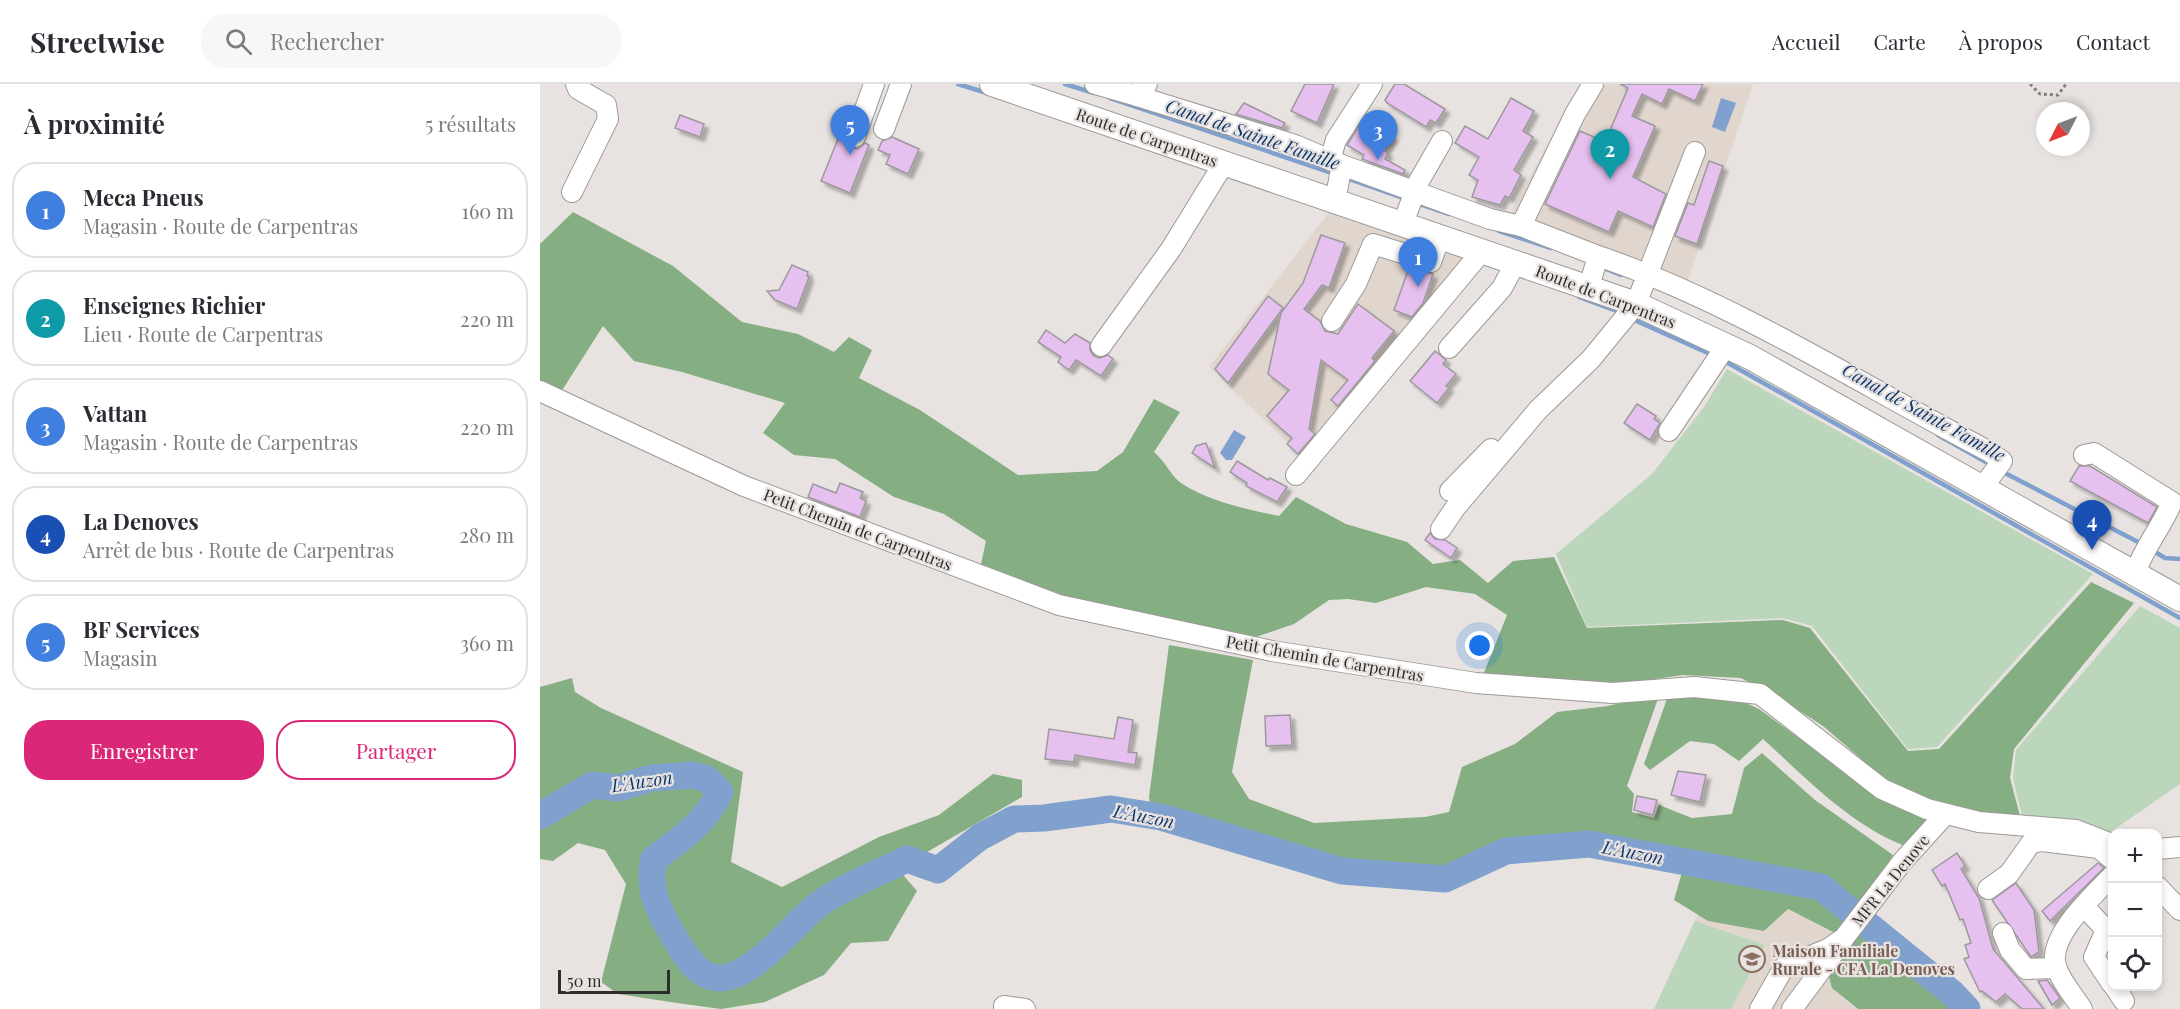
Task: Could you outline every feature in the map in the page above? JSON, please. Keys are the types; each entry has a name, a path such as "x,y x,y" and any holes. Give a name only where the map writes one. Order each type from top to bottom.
{"main road":[{"name":"Route de Carpentras","path":"992,84 1636,304 1726,346 1983,487 2135,574 2176,594"}],"street":[{"path":"572,192 608,119 606,105 578,89 576,84"},
{"path":"855,137 874,84"},
{"path":"884,129 901,84"},
{"path":"1095,84 1142,90 1295,145 1414,193 1490,219 1521,226 1649,274 1755,326 1990,452 2002,460 1983,487"},
{"path":"1335,201 1336,140 1372,84"},
{"path":"1521,226 1575,114 1593,84"},
{"path":"1403,223 1414,193 1442,141"},
{"path":"1441,529 1455,508 1526,425 1591,359 1636,304 1695,152"},
{"path":"1101,346 1171,249 1224,163"},
{"path":"1332,321 1356,284 1373,244 1431,262 1440,236"},
{"path":"1296,475 1482,251"},
{"path":"1589,287 1598,256"},
{"path":"1449,348 1502,288 1516,262"},
{"path":"1669,430 1726,346"},
{"name":"Petit Chemin de Carpentras","path":"540,392 744,486 1059,605 1272,651 1476,683 1613,693 1694,687 1760,694 1882,789 1927,810 1978,822 2076,830 2108,842"},
{"path":"1450,492 1486,453 1526,425"},
{"path":"2084,455 2094,453 2172,502 2164,521 2140,558 2135,574"},
{"name":"MFR La Denove","path":"1760,1009 1784,967 1828,949 1844,938 1902,862 1942,818"},
{"path":"1988,889 2009,874 2031,843 2043,841 2099,848 2108,856"},
{"path":"2162,849 2180,847"},
{"path":"2082,1009 2056,968 2056,948 2073,918 2108,880"},
{"path":"2162,892 2180,910"},
{"path":"2084,906 2108,927"},
{"path":"2108,930 2094,957 2108,977"},
{"path":"2003,933 2010,950 2026,969 2056,968"},
{"path":"1792,1009 1844,938"},
{"path":"1004,1006 1025,1009"}],"path":[{"path":"2030,84 2040,94 2058,95 2066,84"}],"shaded area":[{"path":"1580,84 1753,84 1687,283 1508,217"},
{"path":"1330,211 1482,261 1312,467 1209,367"},
{"name":"Maison Familiale Rurale - CFA La Denoves","path":"1787,909 1837,934 1832,988 1857,1009 1654,1009 1698,914"}],"green space":[{"path":"573,212 673,266 742,322 798,334 834,352 849,337 872,350 859,378 920,410 1018,475 1097,471 1123,452 1154,399 1180,412 1154,452 1181,483 1216,500 1279,516 1296,497 1346,524 1407,542 1433,564 1460,560 1488,583 1513,561 1554,557 1587,628 1783,620 1810,628 1908,751 1939,749 2091,582 2134,603 2014,749 2010,778 2020,816 1999,817 1916,797 1880,775 1823,726 1783,700 1741,678 1683,675 1634,682 1571,686 1483,675 1507,615 1475,594 1426,587 1376,603 1348,599 1329,600 1294,624 1256,637 1203,633 1070,602 980,569 986,541 944,514 894,497 835,459 794,455 763,433 785,403 682,372 634,361 603,326 561,392 540,383 540,244"},
{"path":"1727,369 2093,574 1937,747 1908,749 1812,626 1783,618 1587,627 1556,554 1652,474 1704,407"},
{"path":"2140,606 2180,628 2180,784 2115,829 2108,829 2108,832 2089,823 2022,816 2013,778 2016,750"},
{"path":"1169,645 1253,660 1232,772 1249,799 1314,823 1425,817 1449,812 1462,767 1515,744 1557,712 1608,706 1660,693 1627,786 1634,794 1632,812 1654,818 1659,805 1692,818 1732,814 1744,768 1762,753 1815,800 1893,855 1859,909 1948,982 1972,1009 1858,1009 1832,988 1825,962 1837,934 1788,909 1764,931 1708,921 1674,900 1687,855 1590,836 1505,844 1446,871 1343,862 1151,812 1149,797"},
{"path":"572,678 575,692 601,708 743,772 731,862 782,887 879,837 939,815 993,774 1022,780 1022,797 898,869 917,891 888,941 851,943 824,975 765,1002 721,1009 618,994 601,982 626,884 605,850 578,843 553,861 540,859 540,687"},
{"path":"1669,693 1733,697 1759,709 1869,789 1928,821 1910,848 1889,839 1831,801 1763,739 1739,761 1714,744 1690,741 1650,770 1644,764"},
{"path":"1695,921 1765,945 1731,1009 1654,1009"}],"water":[{"path":"1721,98 1736,103 1725,132 1712,127"},
{"path":"1234,430 1246,437 1232,460 1226,460 1220,453"}],"building":[{"path":"1305,84 1334,84 1317,123 1291,111"},
{"path":"1395,84 1404,84 1445,109 1436,123 1430,120 1426,127 1387,103 1385,100"},
{"path":"1620,84 1703,84 1695,101 1669,89 1662,104 1642,94 1632,116 1655,126 1633,177 1666,194 1653,227 1618,211 1609,232 1545,204 1580,131 1605,142 1628,88"},
{"path":"1511,98 1534,111 1523,131 1533,137 1514,170 1521,175 1509,198 1505,196 1500,205 1472,197 1478,180 1469,175 1479,157 1455,143 1465,126 1488,139"},
{"path":"1244,103 1285,123 1282,128 1236,114"},
{"path":"680,115 704,124 700,137 675,128"},
{"path":"1360,124 1369,130 1373,125 1393,136 1385,151 1388,153 1385,159 1405,170 1403,174 1362,159 1364,155 1347,145"},
{"path":"840,134 850,148 858,149 865,143 869,145 850,193 821,181"},
{"path":"892,137 919,149 908,174 886,164 890,155 878,150 882,141"},
{"path":"1709,161 1723,166 1697,244 1675,236 1688,203 1694,205"},
{"path":"1321,235 1345,243 1329,288 1322,285 1304,309 1320,321 1325,331 1338,334 1358,304 1394,331 1372,358 1375,361 1338,406 1331,400 1348,380 1321,360 1309,429 1315,434 1298,454 1287,444 1292,438 1267,416 1289,390 1268,374 1281,313 1303,283"},
{"path":"792,265 808,272 809,277 797,309 775,300 767,291 779,290"},
{"path":"1409,268 1433,274 1423,303 1412,317 1394,310"},
{"path":"1268,296 1283,308 1228,383 1215,369"},
{"path":"1046,330 1065,343 1075,334 1090,343 1090,350 1094,356 1100,358 1108,355 1113,359 1101,376 1076,360 1069,370 1058,362 1061,357 1038,342"},
{"path":"1435,351 1446,360 1443,364 1456,374 1446,386 1449,388 1437,403 1410,381"},
{"path":"1637,404 1656,416 1654,419 1660,423 1650,440 1624,423"},
{"path":"1206,443 1215,468 1192,453 1196,446"},
{"path":"1237,461 1268,480 1270,478 1287,487 1277,502 1246,486 1247,483 1230,472"},
{"path":"2079,466 2090,466 2157,507 2148,523 2070,481"},
{"path":"840,483 863,492 860,498 866,501 860,517 808,497 813,484 836,493"},
{"path":"1430,533 1435,539 1445,540 1457,548 1451,558 1425,540"},
{"path":"1290,715 1292,745 1266,746 1265,716"},
{"path":"1118,717 1133,720 1128,752 1137,753 1135,765 1075,755 1074,762 1045,759 1049,729 1114,739"},
{"path":"1678,771 1706,775 1700,802 1671,795"},
{"path":"1637,796 1657,800 1653,815 1634,810"},
{"path":"1957,853 1965,866 1961,869 1979,898 1993,949 2044,1009 2022,1009 2005,994 1996,1002 1982,991 1980,992 1964,959 1969,957 1965,945 1971,943 1963,919 1960,920 1945,884 1942,886 1932,870"},
{"path":"2098,863 2104,868 2050,921 2042,911"},
{"path":"2016,883 2034,910 2039,952 2031,957 1992,900"},
{"path":"2047,980 2060,998 2052,1005 2038,981"}],"waterway":[{"path":"958,84 987,93"},
{"name":"Canal de Sainte Famille","path":"1065,84 1094,93"},
{"name":"Canal de Sainte Famille","path":"1110,98 1335,174"},
{"name":"Canal de Sainte Famille","path":"1343,177 1406,199"},
{"name":"Canal de Sainte Famille","path":"1417,203 1449,214"},
{"name":"Canal de Sainte Famille","path":"1499,231 1551,248"},
{"name":"Canal de Sainte Famille","path":"1601,267 1621,275"},
{"path":"1579,297 1619,312"},
{"path":"1632,319 1710,354"},
{"path":"1728,363 2180,618"},
{"name":"Canal de Sainte Famille","path":"1938,435 1993,466"},
{"name":"Canal de Sainte Famille","path":"2001,471 2142,544"},
{"name":"Canal de Sainte Famille","path":"2152,550 2165,558 2180,559"},
{"name":"L'Auzon","path":"540,816 592,785 618,788 652,778 693,775 707,779 720,792 700,821 654,859 652,880 659,908 684,952 697,969 709,976 723,978 738,974 752,965 807,914 827,899 907,859 938,870 980,837 1014,819 1044,818 1111,809 1161,817 1342,871 1445,879 1506,851 1589,844 1821,887 1952,993 1967,1009"}],"place":[{"name":"BF Services","path":"850,155"},
{"name":"Vattan","path":"1378,160"},
{"name":"Enseignes Richier","path":"1610,179"},
{"name":"Meca Pneus","path":"1418,287"},
{"name":"La Denoves","path":"2092,550"},
{"name":"Maison Familiale Rurale - CFA La Denoves","path":"1752,959"}]}
